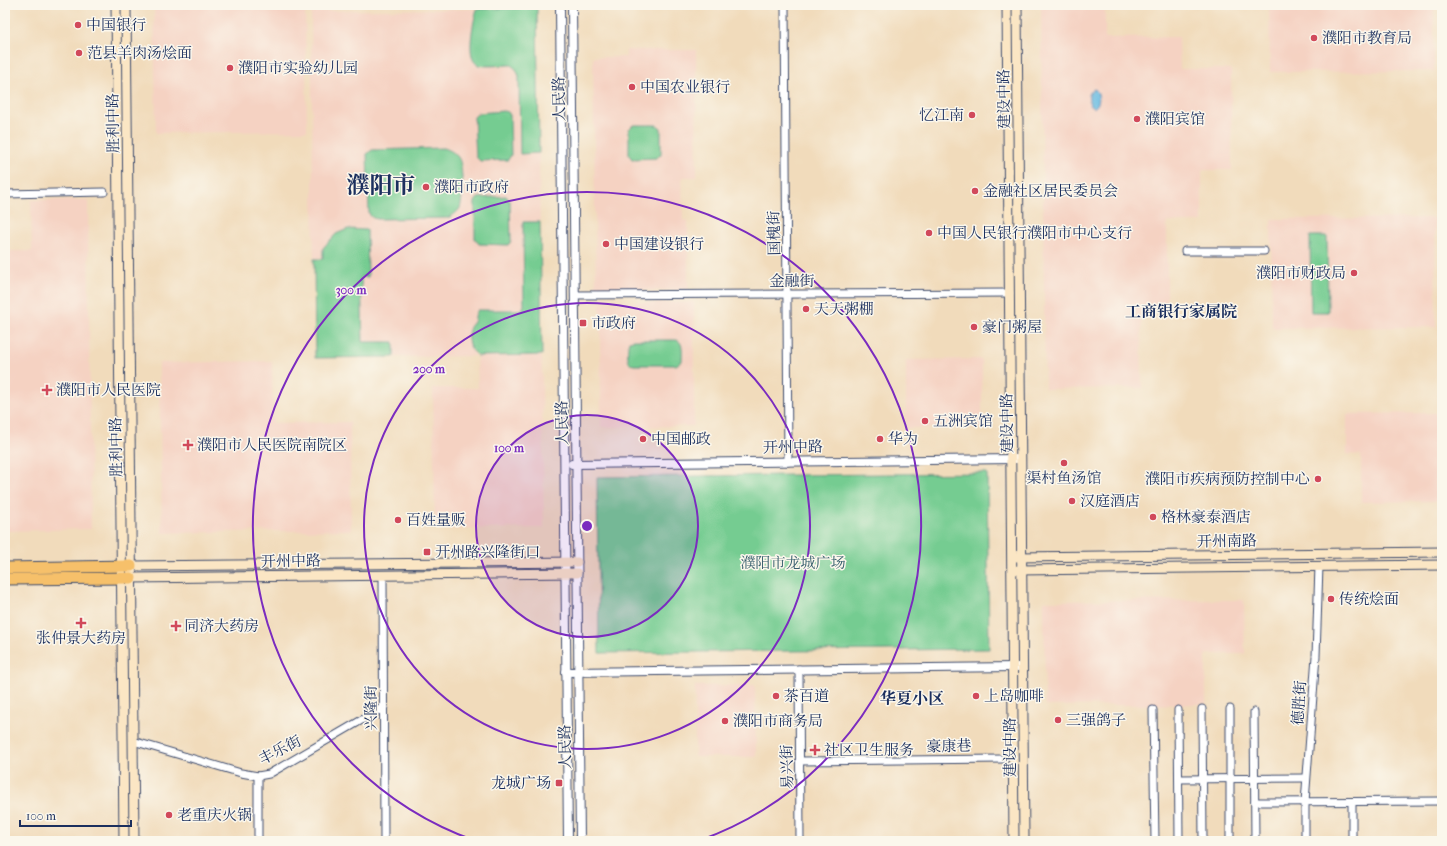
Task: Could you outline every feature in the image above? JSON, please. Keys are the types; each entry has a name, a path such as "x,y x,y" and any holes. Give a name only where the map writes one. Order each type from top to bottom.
{"main road":[{"name":"胜利中路","path":"116,5 126,572 133,741 134,841"},
{"name":"胜利中路","path":"124,841 126,572 126,5"},
{"name":"建设中路","path":"1007,5 1014,841"},
{"name":"建设中路","path":"1016,5 1024,841"},
{"name":"开州南路","path":"1012,557 1442,552"},
{"name":"开州中路","path":"5,579 126,572 577,562"},
{"name":"开州南路","path":"1012,570 1442,565"},
{"name":"开州中路","path":"5,568 126,572 383,575 577,573"}],"street":[{"name":"人民路","path":"560,5 568,841"},
{"name":"人民路","path":"572,5 580,841"},
{"name":"国槐街","path":"785,5 788,462"},
{"path":"5,194 104,192"},
{"path":"1185,251 1264,250"},
{"name":"金融街","path":"575,295 1010,293"},
{"name":"开州中路","path":"564,464 1021,459"},
{"name":"德胜街","path":"1305,841 1306,778 1316,656 1319,566"},
{"name":"兴隆街","path":"383,575 384,841"},
{"path":"566,672 1023,667"},
{"name":"易兴街","path":"799,669 800,841"},
{"name":"丰乐街","path":"133,741 241,773 258,776 269,774 384,707"},
{"path":"1202,709 1203,841"},
{"path":"1230,709 1230,841"},
{"path":"1153,710 1155,841"},
{"path":"1178,710 1180,841"},
{"path":"1254,712 1255,841"},
{"name":"豪康巷","path":"800,761 1003,759"},
{"path":"258,776 258,841"},
{"path":"1179,779 1306,778"},
{"path":"1255,802 1442,801"},
{"path":"1352,802 1352,841"}],"shaded area":[{"name":"濮阳市实验幼儿园","path":"305,5 307,131 156,133 154,6"},
{"name":"濮阳宾馆","path":"1041,5 1105,5 1105,38 1179,37 1180,69 1231,69 1232,170 1202,170 1202,222 1167,222 1167,311 1141,312 1142,388 1045,389"},
{"path":"1269,5 1434,5 1434,71 1270,72"},
{"name":"濮阳市政府","path":"537,8 544,528 435,529 433,388 478,388 477,356 315,358 311,11"},
{"path":"626,50 696,50 697,177 682,177 683,220 688,221 688,290 596,291 593,57 626,57"},
{"name":"濮阳市人民医院","path":"31,200 88,200 91,529 5,531 5,251 32,251"},
{"name":"濮阳市财政局","path":"1435,218 1436,327 1272,328 1271,219"},
{"path":"694,302 694,426 601,427 600,303"},
{"path":"982,359 982,428 906,428 906,360"},
{"path":"272,361 273,423 350,422 351,530 162,533 159,363"},
{"path":"1436,413 1436,501 1361,502 1361,455 1347,454 1347,414"},
{"path":"1244,600 1245,654 1206,654 1206,704 1045,706 1044,601"},
{"name":"濮阳市商务局","path":"755,685 756,757 695,757 695,686"}],"green space":[{"path":"537,8 539,153 520,154 519,76 516,69 511,65 482,66 474,62 472,56 471,39 477,9"},
{"path":"508,112 510,115 511,155 508,160 480,161 476,157 474,117 478,113"},
{"path":"633,125 657,125 661,128 661,154 657,158 632,159 629,155 629,129"},
{"path":"444,148 455,153 460,163 462,175 462,198 460,208 456,213 448,218 378,219 371,217 369,213 367,154 372,150"},
{"path":"506,196 510,201 510,243 508,245 479,244 475,239 475,202 478,198"},
{"path":"523,222 540,222 542,355 477,356 470,346 468,335 477,311 520,310 524,306"},
{"path":"348,229 367,230 368,277 361,277 363,342 394,342 394,357 315,358 314,259 323,259 323,248 336,234"},
{"path":"1310,236 1327,236 1328,312 1311,312"},
{"path":"677,340 682,346 682,361 676,365 630,364 628,347 629,341"},
{"name":"濮阳市龙城广场","path":"987,473 989,649 599,653 597,477"}],"water":[{"path":"1094,89 1096,90 1099,100 1094,108 1091,106 1089,97 1090,92"}],"place":[{"name":"中国银行","path":"78,25"},
{"name":"濮阳市教育局","path":"1314,38"},
{"name":"范县羊肉汤烩面","path":"79,53"},
{"name":"濮阳市实验幼儿园","path":"230,68"},
{"name":"中国农业银行","path":"632,87"},
{"name":"忆江南","path":"972,115"},
{"name":"濮阳宾馆","path":"1137,119"},
{"name":"濮阳市政府","path":"426,187"},
{"name":"金融社区居民委员会","path":"975,191"},
{"name":"中国人民银行濮阳市中心支行","path":"929,233"},
{"name":"中国建设银行","path":"606,244"},
{"name":"濮阳市财政局","path":"1354,273"},
{"name":"天天粥棚","path":"806,309"},
{"name":"市政府","path":"583,323"},
{"name":"豪门粥屋","path":"974,327"},
{"name":"濮阳市人民医院","path":"47,390"},
{"name":"五洲宾馆","path":"925,421"},
{"name":"中国邮政","path":"643,439"},
{"name":"华为","path":"880,439"},
{"name":"濮阳市人民医院南院区","path":"188,445"},
{"name":"渠村鱼汤馆","path":"1064,463"},
{"name":"濮阳市疾病预防控制中心","path":"1318,479"},
{"name":"汉庭酒店","path":"1072,501"},
{"name":"格林豪泰酒店","path":"1153,517"},
{"name":"百姓量贩","path":"398,520"},
{"name":"开州路兴隆街口","path":"427,552"},
{"name":"传统烩面","path":"1331,599"},
{"name":"张仲景大药房","path":"81,623"},
{"name":"同济大药房","path":"176,626"},
{"name":"茶百道","path":"776,696"},
{"name":"上岛咖啡","path":"976,696"},
{"name":"三强鸽子","path":"1058,720"},
{"name":"濮阳市商务局","path":"725,721"},
{"name":"社区卫生服务","path":"815,750"},
{"name":"龙城广场","path":"559,783"},
{"name":"老重庆火锅","path":"169,815"}],"district":[{"name":"濮阳市","path":"381,185"},
{"name":"工商银行家属院","path":"1181,311"},
{"name":"华夏小区","path":"912,698"}]}
